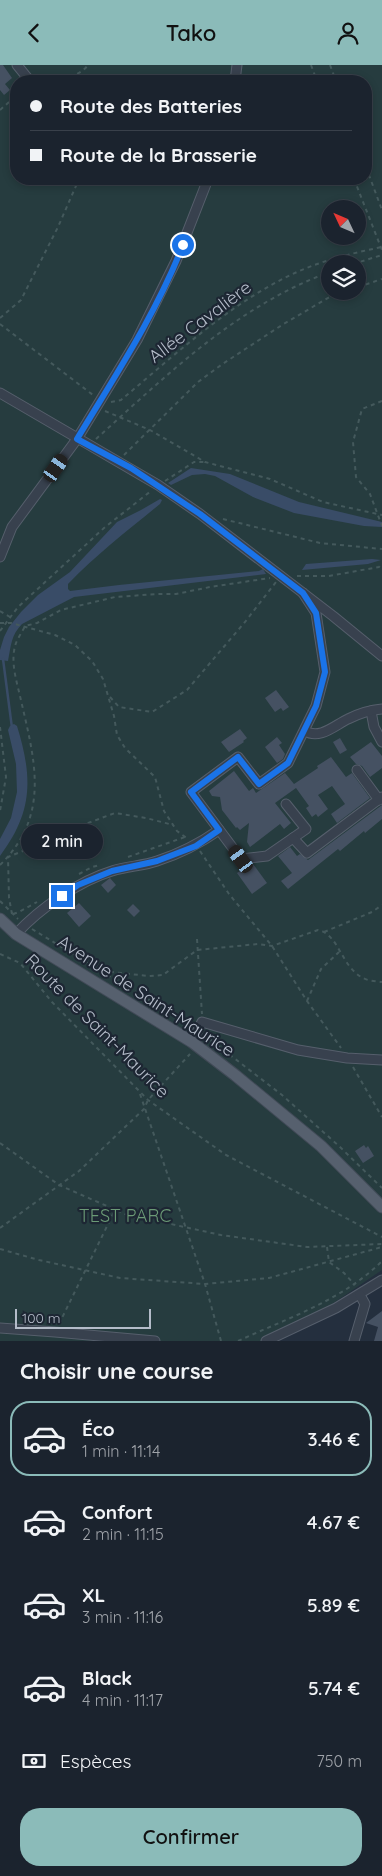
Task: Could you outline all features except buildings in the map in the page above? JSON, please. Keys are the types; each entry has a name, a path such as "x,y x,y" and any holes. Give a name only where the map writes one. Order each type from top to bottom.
{"main road":[{"name":"Avenue de Saint-Maurice","path":"0,919 16,933 195,1044 321,1147 382,1207"}],"street":[{"path":"17,65 25,75"},
{"path":"0,557 12,527 77,439 137,340 176,261 206,185"},
{"path":"0,393 158,485 200,514 382,656"},
{"path":"286,804 306,829 267,856 241,859 191,792 238,757 259,784 288,763 316,706 325,672 316,613 303,593"},
{"path":"305,731 309,734 320,733 347,719 382,709"},
{"path":"370,711 374,727 382,742"},
{"path":"293,838 308,853 380,798 357,770"},
{"path":"16,933 32,918 78,885 112,871 157,861 196,846 219,830"},
{"path":"195,1044 200,1026 298,1050 347,1058 382,1060"},
{"path":"266,1341 360,1295 382,1280"},
{"path":"354,1341 365,1304 360,1295"},
{"path":"0,1329 155,1341"}],"path":[{"path":"71,75 85,70 88,65"},
{"path":"0,110 10,101"},
{"path":"372,183 382,210"},
{"path":"0,318 21,300 58,227 76,185"},
{"path":"356,185 382,248"},
{"name":"Allée Cavalière","path":"98,403 121,400 222,317 263,290 298,272 330,260 382,248"},
{"path":"366,260 382,255"},
{"path":"89,446 172,370 262,303 302,282 321,275"},
{"path":"366,284 382,279"},
{"path":"118,461 198,382 282,325 324,300"},
{"path":"0,324 98,403 120,418 150,430 205,461 270,479 324,503 378,516 382,515"},
{"path":"382,401 362,409 353,442 356,477 370,494 382,526"},
{"path":"0,631 18,607 104,528 158,485 194,463 205,461"},
{"path":"219,518 320,543 382,549"},
{"path":"23,626 37,623 61,610 115,597 176,594 280,576 329,576 379,567 382,563"},
{"path":"109,696 119,707 152,712 187,689 245,621 280,576"},
{"path":"0,611 10,617"},
{"path":"0,623 11,623 55,635 75,645 92,661 103,679 109,696 117,735 125,748 155,777 164,811 177,831 196,846 229,894 272,946 307,1001 347,1058 382,1117"},
{"path":"0,865 8,857 33,811 36,781 32,748 13,663 16,644 23,626"},
{"path":"0,728 6,777 0,811"},
{"path":"8,857 61,833 115,813 173,825"},
{"path":"8,857 9,898 12,914"},
{"path":"0,901 22,922"},
{"path":"99,971 149,976 163,975 198,950 258,944 272,946 318,931 324,931 356,919 382,905"},
{"path":"29,927 99,971 200,1026 282,1095 382,1188"},
{"path":"324,931 331,936 339,952 353,971 363,978 382,982"},
{"path":"197,939 200,1026"},
{"path":"307,1001 321,969 339,952"},
{"name":"Route de Saint-Maurice","path":"0,954 20,963 52,1002 148,1100 226,1155 382,1237"},
{"path":"0,1228 79,1171 144,1109 148,1100 195,1044"},
{"path":"140,1093 205,1284 221,1341"},
{"path":"0,1143 59,1185 125,1214 221,1235 307,1247 382,1246"},
{"path":"56,1332 115,1209"},
{"path":"327,1246 329,1262 344,1273 355,1285"},
{"path":"0,1249 120,1278 205,1284 269,1278 382,1246"},
{"path":"238,1341 355,1285 382,1261"}],"green space":[{"name":"TEST PARC","path":"0,65 382,65 382,1270 278,1341 0,1341"}],"water":[{"path":"191,468 230,474 299,502 382,522 382,527 364,526 294,513 253,497 215,476 205,474 192,475 171,485 168,483"},
{"path":"160,499 162,500 160,504 101,552 68,584 70,591 259,571 263,569 266,574 74,597 22,624 14,637 8,661 0,660 0,650 4,637 21,612 38,595 70,572 117,522"},
{"path":"381,560 368,564 302,570 306,564"},
{"path":"14,724 17,726 26,762 27,794 19,824 0,856 0,839 11,818 17,792 16,764 8,730"}],"waterway":[{"path":"3,659 12,728"}],"route":[{"path":"62,896 78,885 112,871 157,861 196,846 219,830 191,792 238,757 259,784 288,763 316,706 325,672 322,640 316,613 303,593 200,514 158,485 77,439 137,340 183,245"}]}
